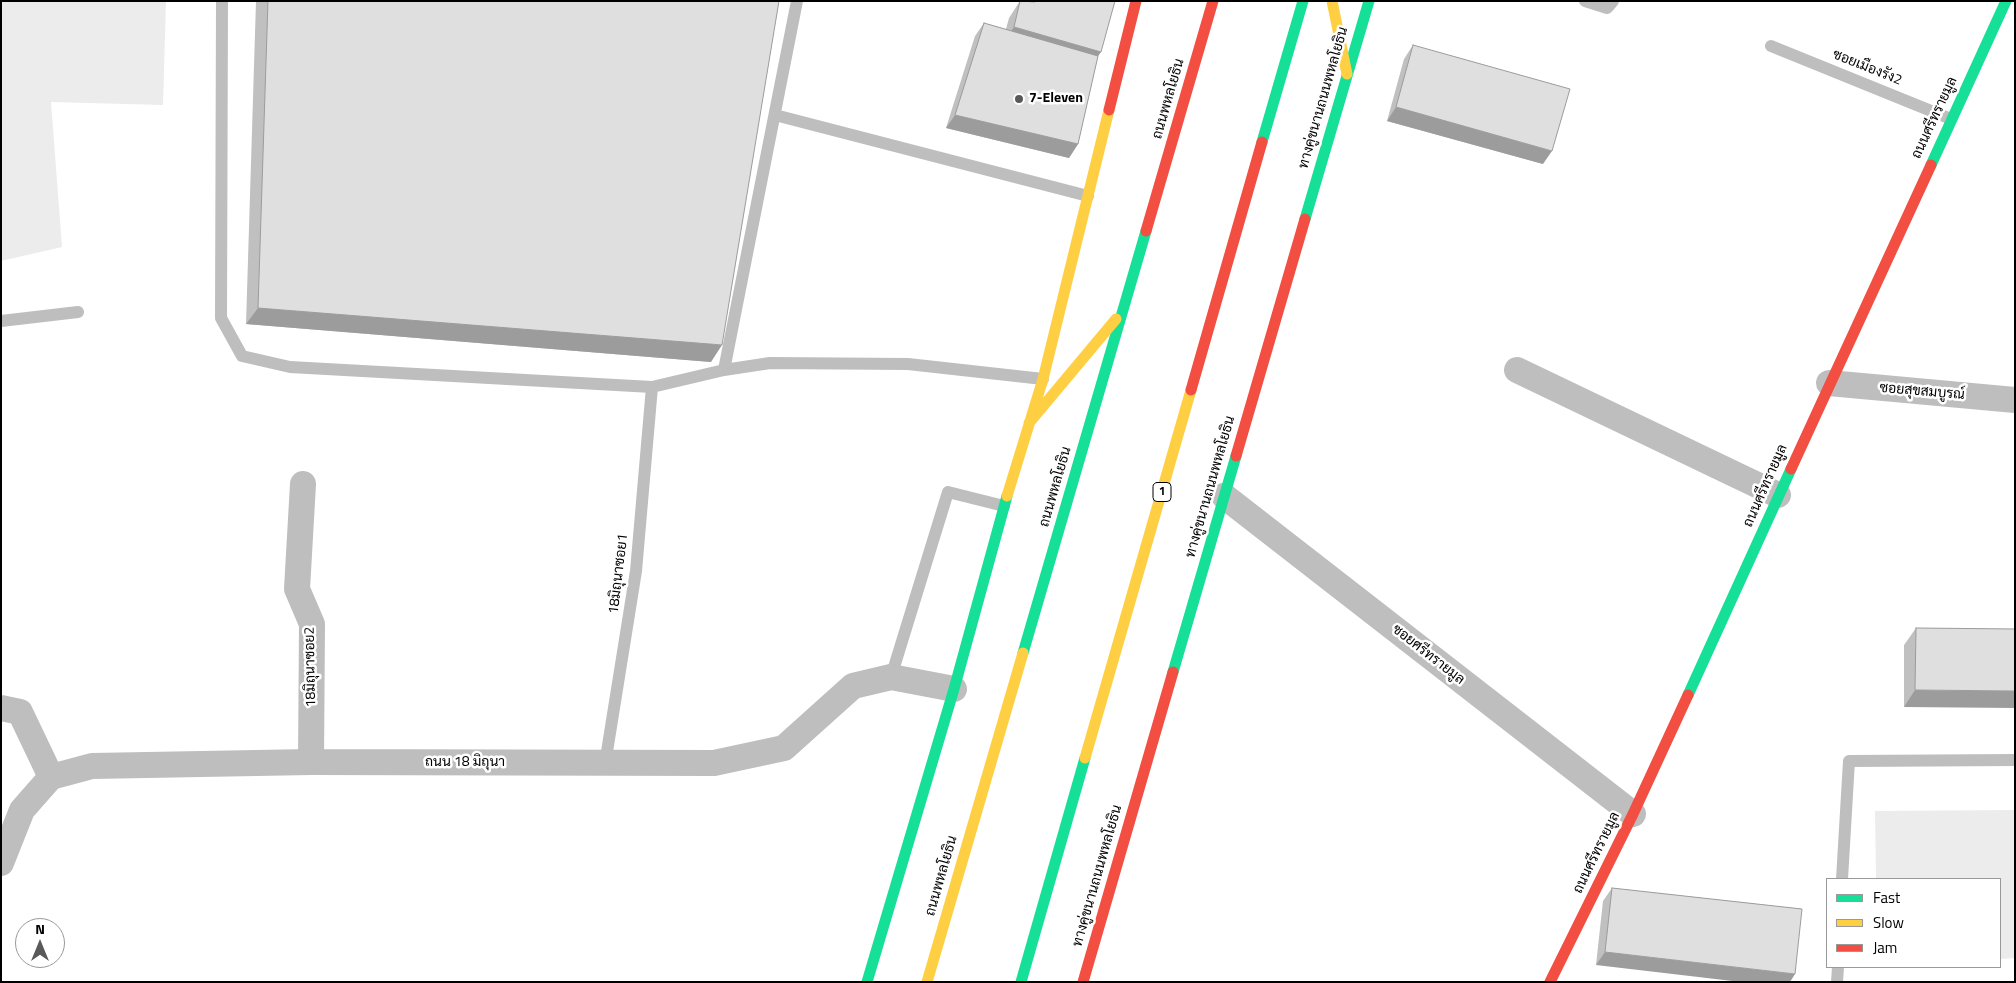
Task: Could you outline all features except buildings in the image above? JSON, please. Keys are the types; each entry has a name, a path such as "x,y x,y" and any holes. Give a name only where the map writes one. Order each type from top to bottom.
{"main road":[{"path":"867,982 954,689 1004,506 1043,379 1136,1"},
{"name":"ถนนพหลโยธิน","path":"927,982 1213,1"},
{"name":"1","path":"1021,982 1302,1"},
{"path":"1332,1 1347,74"},
{"name":"ถนนศรีทรายมูล","path":"1550,982 1633,814 1829,383 2006,1"},
{"name":"ทางคู่ขนานถนนพหลโยธิน","path":"1083,982 1347,74 1370,2"},
{"path":"1029,423 1123,310"}],"street":[{"path":"1517,370 1778,495"},
{"name":"ซอยสุขสมบูรณ์","path":"1829,383 2015,400"},
{"name":"18มิถุนาซอย2","path":"303,484 297,589 312,624 311,762"},
{"name":"ซอยศรีทรายมูล","path":"1224,496 1633,814"},
{"name":"ถนน 18 มิถุนา","path":"51,777 92,766 311,762 714,763 784,748 853,686 891,677 954,689"},
{"path":"1,708 20,712 51,777 22,810 1,863"}],"lane":[{"path":"222,1 221,318 242,356 290,367 652,388 724,370 770,363 908,364 1043,379"},
{"path":"724,370 797,1"},
{"path":"1585,1 1607,8 1613,1"},
{"name":"ซอยเมืองรัง2","path":"1770,46 1952,119"},
{"path":"775,115 1088,196"},
{"path":"1,321 78,312"},
{"name":"18มิถุนาซอย1","path":"605,764 636,571 652,388"},
{"path":"891,677 948,492 1004,506"},
{"path":"1842,878 1849,761 2015,760"},
{"path":"1837,982 1838,968"}],"shaded area":[{"path":"1,1 166,1 163,105 51,102 62,247 1,261"},
{"path":"2015,810 2015,958 2001,959 2001,878 1876,878 1875,811"}],"traffic: fast":[{"path":"1262,142 1303,1"},
{"path":"1305,219 1369,1"},
{"path":"1931,165 2006,1"},
{"path":"1023,653 1146,231"},
{"path":"1173,672 1236,456"},
{"path":"1688,695 1791,469"},
{"path":"867,982 954,689 1007,496"},
{"path":"1021,982 1085,758"}],"traffic: slow":[{"path":"1332,1 1347,74"},
{"path":"1007,496 1043,379 1109,110"},
{"path":"1029,423 1116,319"},
{"path":"1085,758 1191,390"},
{"path":"927,982 1023,653"}],"traffic: jam":[{"path":"1109,110 1136,1"},
{"path":"1146,231 1213,1"},
{"path":"1191,390 1262,142"},
{"path":"1791,469 1931,165"},
{"path":"1236,456 1305,219"},
{"path":"1083,982 1173,672"},
{"path":"1550,982 1633,814 1688,695"}],"place":[{"name":"7-Eleven","path":"1019,99"}]}
